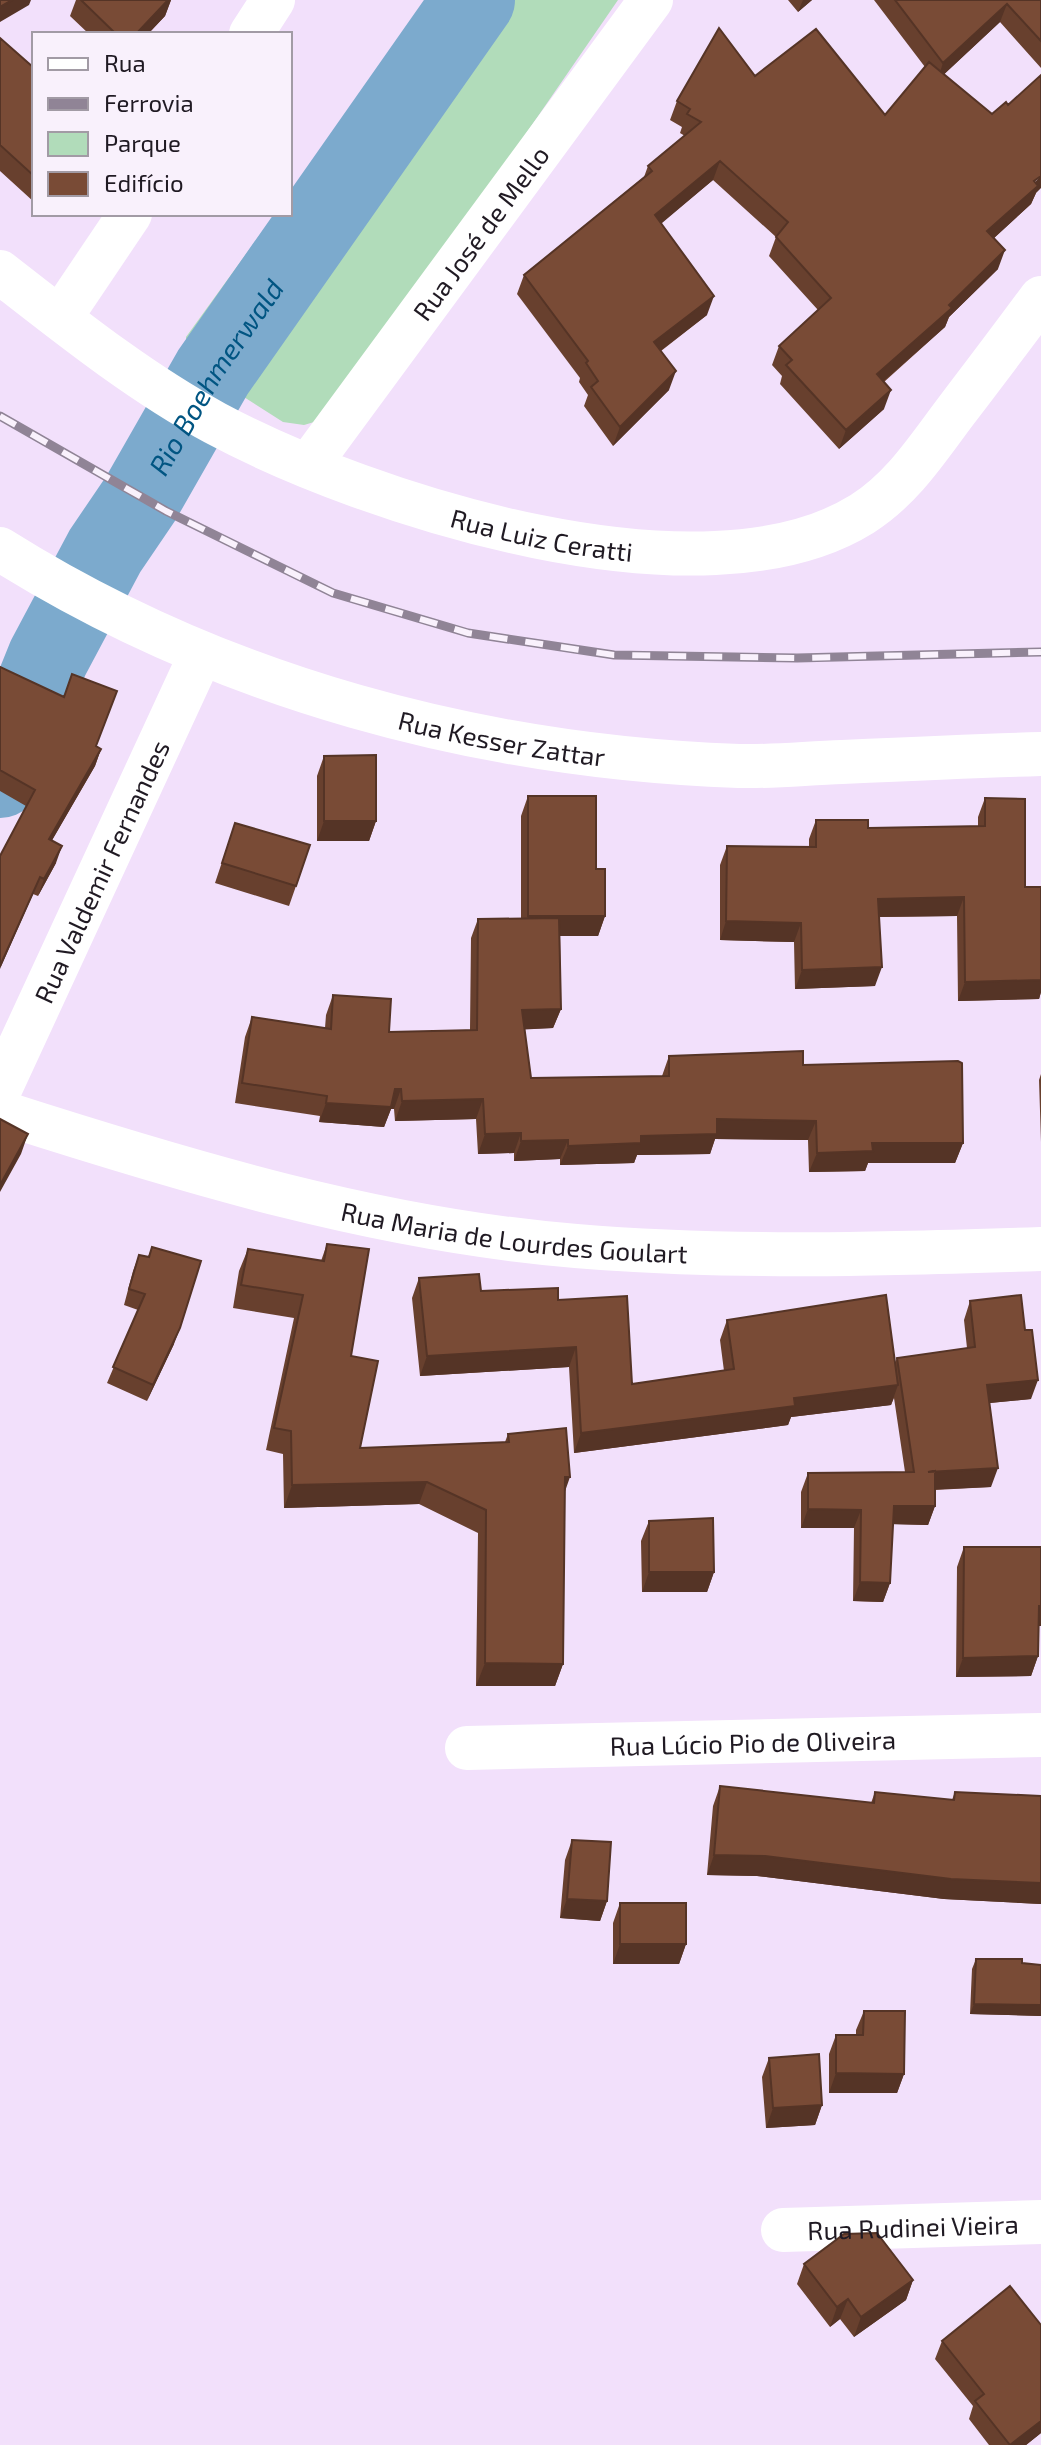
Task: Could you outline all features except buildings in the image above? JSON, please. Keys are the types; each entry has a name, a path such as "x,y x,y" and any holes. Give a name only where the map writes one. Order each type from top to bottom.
{"street":[{"path":"252,32 273,0"},
{"name":"Rua José de Mello","path":"308,466 651,0"},
{"path":"60,318 129,216"},
{"name":"Rua Luiz Ceratti","path":"0,272 165,392 213,422 308,466 447,514 524,533 635,549 689,552 763,550 810,538 861,514 903,481 1041,298"},
{"name":"Rua Kesser Zattar","path":"0,549 98,608 201,654 366,709 480,739 565,752 743,766 1041,754"},
{"name":"Rua Valdemir Fernandes","path":"0,1089 201,654"},
{"name":"Rua Maria de Lourdes Goulart","path":"0,1112 179,1170 297,1199 430,1226 574,1246 830,1256 1041,1249"},
{"name":"Rua Lúcio Pio de Oliveira","path":"467,1748 1041,1735"},
{"name":"Rua Rudinei Vieira","path":"783,2230 1041,2222"}],"green space":[{"path":"432,0 618,0 331,417 304,425 283,422 186,360 186,337 274,216 292,216 292,191"}],"waterway":[{"name":"Rio Boehmerwald","path":"0,777 48,658 105,551 141,498 213,372 474,0"}],"railway":[{"path":"0,416 166,511 333,593 468,633 614,655 797,658 1041,652"}]}
